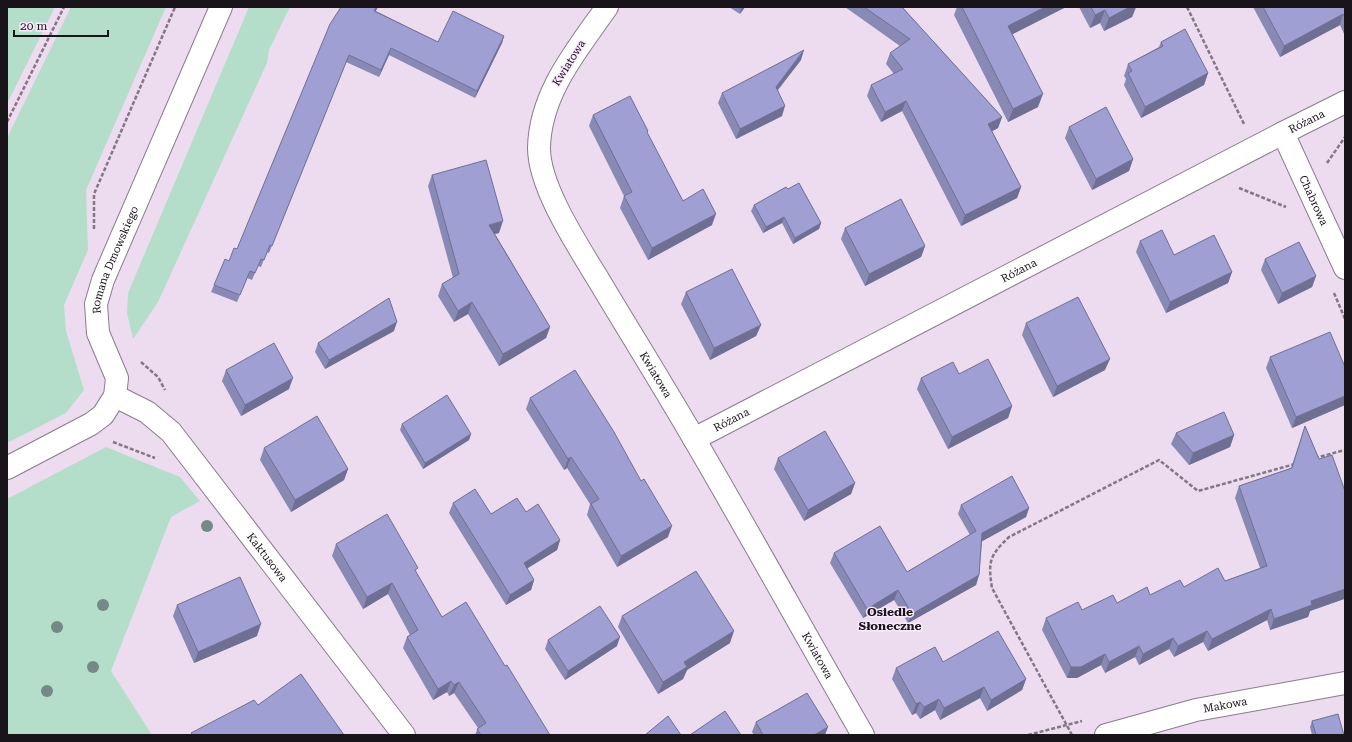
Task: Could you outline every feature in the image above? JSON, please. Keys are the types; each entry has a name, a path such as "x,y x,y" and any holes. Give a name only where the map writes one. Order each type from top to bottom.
{"street":[{"name":"Romana Dmowskiego","path":"7,468 91,424 103,415 115,396 117,378 98,333 96,304 103,280 222,7"},
{"name":"Kwiatowa","path":"607,7 564,67 555,85 541,129 539,149 543,172 563,219 694,439 863,735"},
{"name":"Różana","path":"694,439 1255,147 1345,102"},
{"name":"Chabrowa","path":"1283,133 1345,268"},
{"name":"Kaktusowa","path":"115,396 147,412 172,432 404,735"},
{"name":"Makowa","path":"1106,735 1196,710 1345,683"}],"path":[{"path":"7,122 64,7"},
{"path":"1187,7 1255,147"},
{"path":"1236,187 1291,209 1314,199"},
{"path":"138,359 158,376 166,392"},
{"path":"1308,460 1345,450"},
{"path":"1072,735 992,588 989,571 991,558 998,547 1009,537 1159,460 1198,491 1301,462"}],"green space":[{"path":"7,7 55,7 7,104"},
{"path":"71,7 166,7 86,190 88,250 64,305 66,331 84,390 66,413 7,443 7,138"},
{"path":"249,7 290,7 269,50 267,63 158,302 133,339 127,313 128,293"},
{"path":"106,447 180,477 200,501 171,517 111,671 152,735 7,735 7,499"}],"building":[{"path":"341,7 376,7 374,11 438,42 453,11 504,36 477,91 391,48 381,70 349,55 272,246 270,245 264,260 261,259 255,273 250,271 240,295 214,285 225,259 229,261 234,248 237,249 330,24"},
{"path":"864,7 902,7 1002,117 988,124 1021,187 965,215 906,101 885,112 871,85 903,69 890,53 910,39"},
{"path":"962,7 1045,7 1008,26 1043,94 1013,109"},
{"path":"1091,7 1130,7 1109,18 1105,10 1095,15"},
{"path":"1263,7 1345,7 1345,17 1343,14 1284,46"},
{"path":"1185,29 1208,73 1145,107 1128,73 1132,71 1128,64 1163,46 1161,42"},
{"path":"804,50 776,87 785,106 740,129 722,93"},
{"path":"630,96 683,201 703,189 716,214 652,248 624,196 632,192 593,115"},
{"path":"1106,107 1133,159 1096,179 1069,127"},
{"path":"486,160 503,221 489,225 550,327 503,354 472,302 458,311 442,284 459,274 432,175"},
{"path":"799,183 821,223 795,238 784,217 766,227 754,205 786,187 788,189"},
{"path":"901,199 925,246 869,274 845,228"},
{"path":"1162,230 1174,255 1214,235 1232,272 1170,302 1140,241"},
{"path":"1299,242 1316,276 1282,293 1265,259"},
{"path":"732,269 761,325 714,348 686,292"},
{"path":"1078,297 1110,359 1057,386 1026,323"},
{"path":"389,298 397,322 329,360 318,343"},
{"path":"1330,332 1345,367 1345,396 1296,417 1270,357"},
{"path":"274,343 293,378 245,405 226,370"},
{"path":"988,359 1012,406 952,437 921,378 953,362 959,374"},
{"path":"575,370 614,432 641,481 644,479 672,526 621,556 591,504 599,499 571,457 568,459 530,398"},
{"path":"447,395 471,434 425,463 402,424"},
{"path":"1224,412 1234,435 1193,453 1176,433"},
{"path":"317,416 348,469 295,500 264,448"},
{"path":"1305,426 1319,459 1332,455 1345,491 1345,589 1311,601 1312,605 1274,619 1271,609 1212,639 1207,631 1178,646 1173,638 1143,654 1139,646 1109,662 1105,654 1081,667 1071,667 1046,618 1078,602 1082,610 1113,595 1117,603 1147,587 1150,595 1180,580 1184,587 1218,568 1225,581 1267,566 1239,486 1292,468"},
{"path":"825,431 855,483 808,510 778,458"},
{"path":"1012,476 1029,508 982,533 979,575 912,614 898,590 867,609 834,553 880,526 907,572 976,531 961,505"},
{"path":"475,489 491,514 517,498 526,512 538,504 560,540 524,563 534,580 510,595 453,503"},
{"path":"387,514 418,568 415,570 442,617 466,602 505,666 507,665 550,735 481,735 477,729 486,723 459,682 454,685 451,681 438,689 407,637 418,630 392,583 367,597 336,544"},
{"path":"696,571 734,631 684,662 687,667 663,682 622,616"},
{"path":"240,577 261,624 198,652 177,605"},
{"path":"600,606 620,637 568,671 548,640"},
{"path":"998,631 1026,679 991,700 984,687 944,708 939,699 924,707 920,702 916,704 896,668 935,647 943,662"},
{"path":"301,674 344,735 193,735 191,733 254,700 258,705"},
{"path":"807,693 828,727 814,735 763,735 756,722"},
{"path":"725,711 741,735 690,735"},
{"path":"1338,714 1344,735 1316,735 1312,721"},
{"path":"668,716 681,735 645,735"}],"district":[{"name":"Osiedle Słoneczne","path":"890,619"}]}
